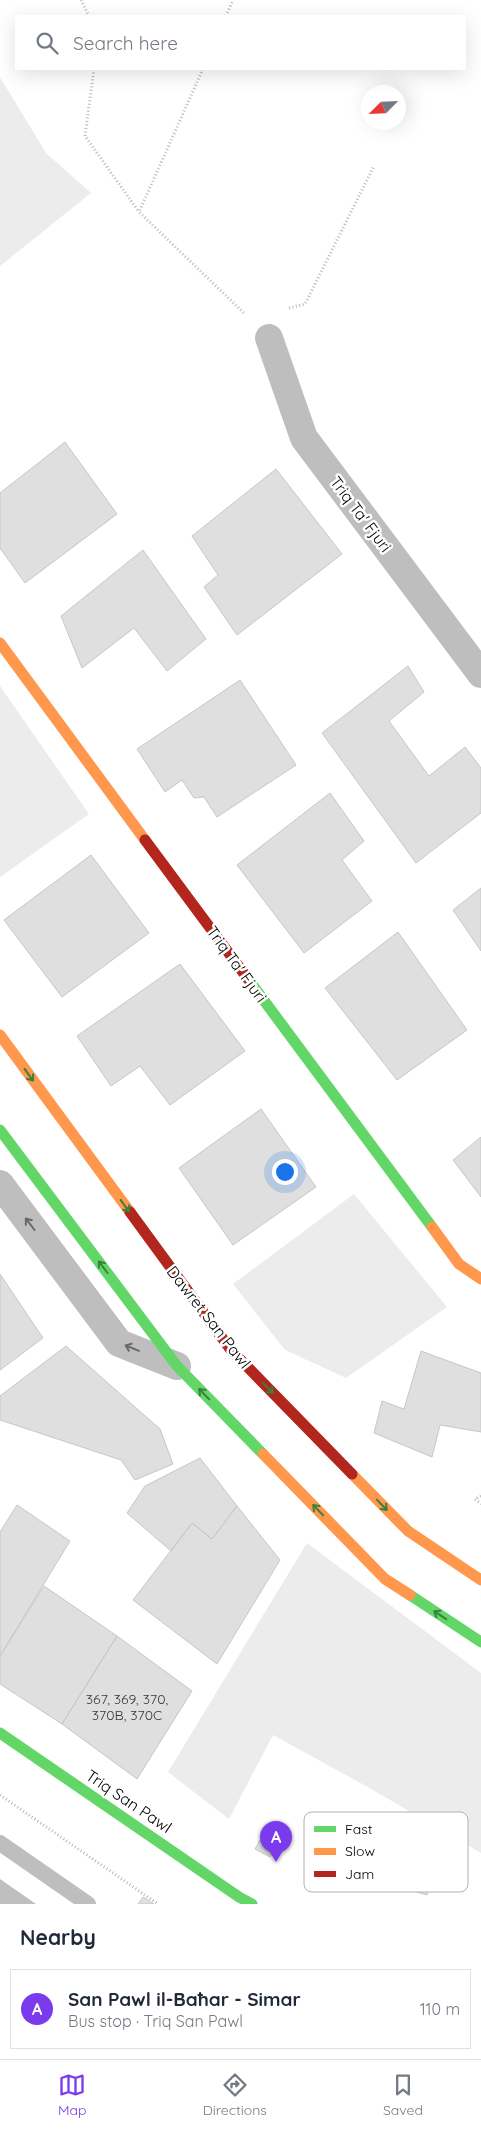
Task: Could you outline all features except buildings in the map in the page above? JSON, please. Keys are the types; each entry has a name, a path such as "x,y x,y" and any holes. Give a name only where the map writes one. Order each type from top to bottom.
{"main road":[{"name":"Triq Ta' Fjuri","path":"0,643 459,1264 481,1279"},
{"name":"Dawret San Pawl","path":"0,1035 231,1350 408,1531 481,1580"},
{"path":"0,1130 177,1366 385,1579 481,1642"},
{"name":"Triq San Pawl","path":"0,1733 242,1900 252,1904"}],"street":[{"name":"Triq Ta' Fjuri","path":"269,338 304,438 481,674"},
{"path":"0,1184 119,1343 177,1366"}],"lane":[{"path":"0,1843 88,1904"}],"path":[{"path":"81,0 88,15"},
{"path":"226,15 233,0"},
{"path":"94,70 85,136 139,212 269,338"},
{"path":"139,212 203,70"},
{"path":"287,309 305,304 374,166"},
{"path":"481,1496 475,1499 481,1504"},
{"path":"0,1795 158,1904"}],"shaded area":[{"path":"0,77 46,153 91,193 0,266"},
{"path":"0,686 89,814 0,877"},
{"path":"354,1194 447,1307 346,1378 285,1350 233,1284"},
{"path":"307,1543 481,1673 481,1853 468,1845 468,1812 411,1812 273,1735 229,1819 168,1772"},
{"path":"0,1879 36,1904 0,1904"}],"traffic: fast":[{"path":"248,979 432,1227"},
{"path":"0,1130 177,1366 263,1454"},
{"path":"410,1595 481,1642"},
{"path":"0,1733 239,1897 252,1904"}],"traffic: slow":[{"path":"0,643 145,840"},
{"path":"0,1035 130,1212"},
{"path":"432,1227 459,1264 481,1279"},
{"path":"263,1454 385,1579 410,1595"},
{"path":"352,1474 408,1531 481,1580"}],"traffic: jam":[{"path":"145,840 248,979"},
{"path":"130,1212 231,1350 352,1474"}],"place":[{"name":"San Pawl il-Baħar - Simar","path":"276,1862"}]}
